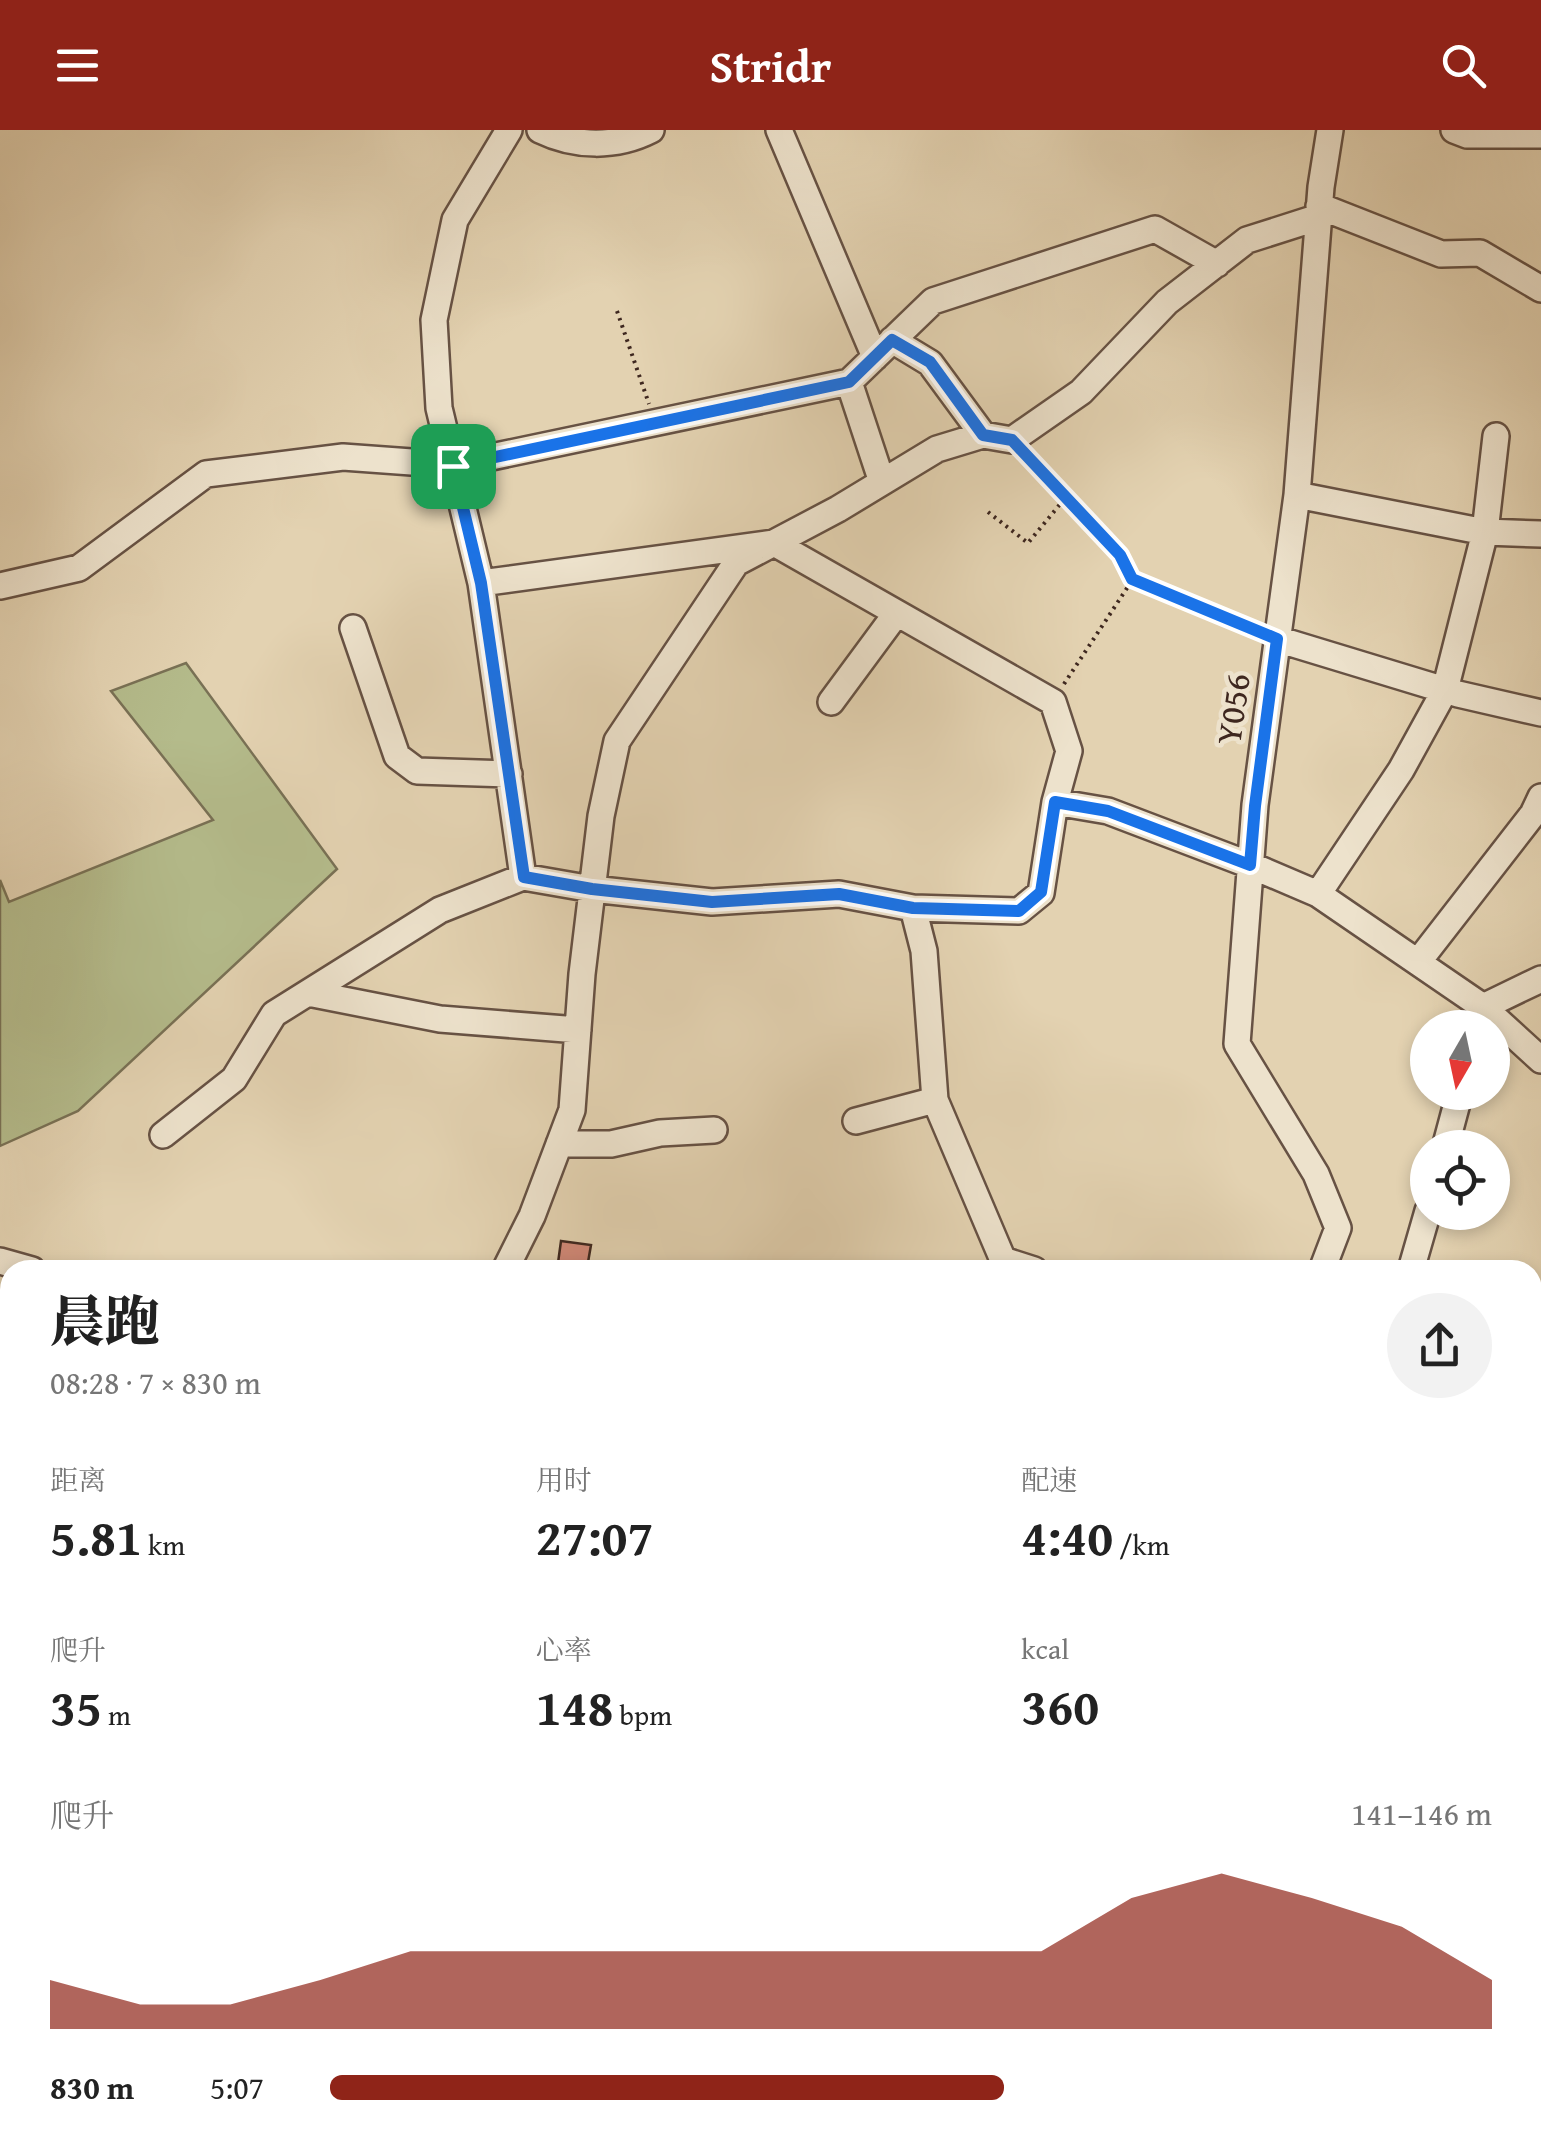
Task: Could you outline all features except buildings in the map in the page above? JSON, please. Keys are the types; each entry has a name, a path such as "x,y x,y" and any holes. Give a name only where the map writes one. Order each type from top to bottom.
{"street":[{"path":"509,130 455,220 434,320 439,408 481,583 524,877"},
{"path":"540,130 582,144 630,141 651,130"},
{"path":"779,130 884,349 930,362 983,435"},
{"name":"Y056","path":"1326,1260 1338,1228 1316,1174 1237,1044 1255,806 1297,495 1319,212 1330,130"},
{"path":"1454,130 1467,134 1541,135"},
{"path":"510,1260 532,1216 572,1110 592,889 601,816 617,741 736,563 937,449 983,435 1012,440 1081,392 1167,302 1247,240 1319,212 1441,254 1480,253 1541,290"},
{"path":"0,586 79,568 206,474 343,456 453,466 849,382 934,301 1155,229 1217,264"},
{"path":"849,382 882,482"},
{"path":"1318,894 1402,770 1445,690 1485,532 1496,436"},
{"path":"1297,495 1485,532 1541,534"},
{"path":"164,1136 234,1079 274,1014 440,910 524,877 712,902 839,894 913,908 1019,911 1041,892 1055,802 1069,751 1053,702 774,543 481,583"},
{"path":"830,702 896,614"},
{"path":"353,628 397,756 417,771 509,774"},
{"path":"1277,639 1445,690 1541,713"},
{"path":"1418,962 1533,814 1541,797"},
{"path":"1055,802 1108,811 1318,894 1418,962 1472,1010"},
{"path":"913,908 924,952 935,1100 1003,1260"},
{"path":"1491,1010 1541,979"},
{"path":"308,993 440,1020 578,1030"},
{"path":"1510,1038 1541,1060"},
{"path":"856,1121 935,1100"},
{"path":"559,1144 612,1144 660,1134 714,1130"},
{"path":"1415,1260 1423,1230"}],"path":[{"path":"617,311 655,423"},
{"path":"1012,440 1120,555 1132,579 1277,639"},
{"path":"988,512 1028,543 1066,497"},
{"path":"1053,702 1132,579"}],"green space":[{"path":"186,663 337,869 78,1111 0,1146 0,880 9,902 213,820 111,691"}],"route":[{"path":"892,340 930,362 983,435 1012,440 1120,555 1132,579 1277,639 1250,865 1108,811 1055,802 1041,892 1019,911 913,908 839,894 712,902 524,877 481,583 453,466 849,382 892,340"}]}
